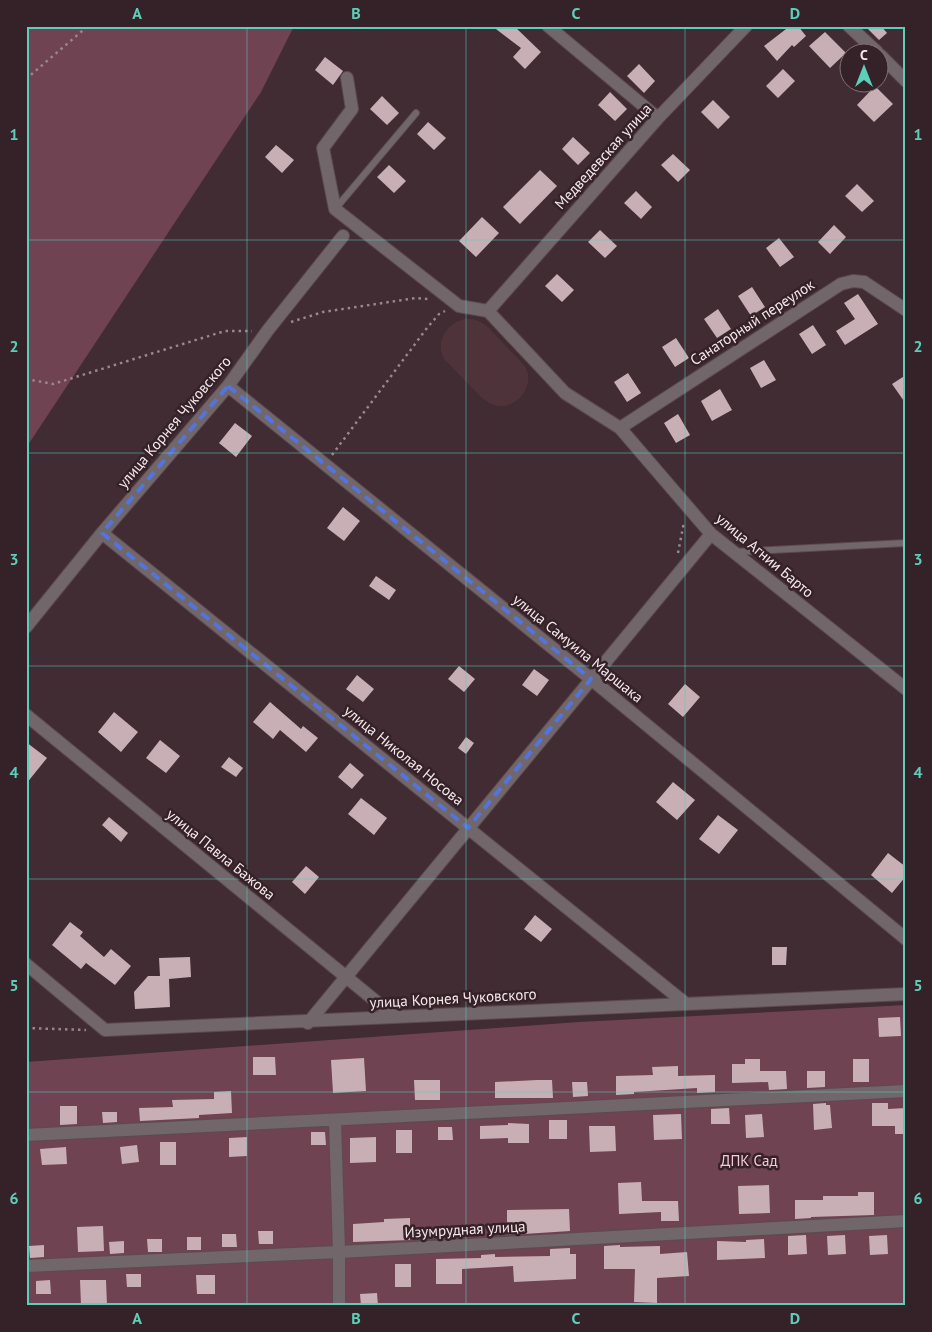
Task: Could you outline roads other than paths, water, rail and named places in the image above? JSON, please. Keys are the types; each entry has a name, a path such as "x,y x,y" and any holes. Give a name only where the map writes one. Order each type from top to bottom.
{"street":[{"path":"548,26 658,118"},
{"name":"Медведевская улица","path":"488,311 658,118 746,26"},
{"path":"850,26 867,42"},
{"path":"890,65 906,80"},
{"path":"346,78 352,108 323,148 335,209 458,306 488,311"},
{"name":"улица Корнея Чуковского","path":"26,627 102,533 228,386 268,330 343,236"},
{"name":"Санаторный переулок","path":"620,428 841,284 852,281 864,282 906,310"},
{"name":"улица Агнии Барто","path":"488,311 565,393 620,428 711,534 906,689"},
{"name":"улица Самуила Маршака","path":"228,386 324,466 591,679 906,939"},
{"name":"улица Николая Носова","path":"102,533 684,1003"},
{"path":"308,1023 711,534"},
{"name":"улица Павла Бажова","path":"26,715 395,1017"},
{"name":"улица Корнея Чуковского","path":"26,964 105,1030 308,1023 395,1017 906,994"},
{"path":"26,1135 906,1091"},
{"path":"335,1121 339,1306"},
{"name":"Изумрудная улица","path":"26,1266 339,1252 906,1221"}],"lane":[{"path":"335,209 416,113"},
{"path":"734,552 906,543"}],"park label":[{"name":"ДПК Сад","path":"749,1160"}]}
